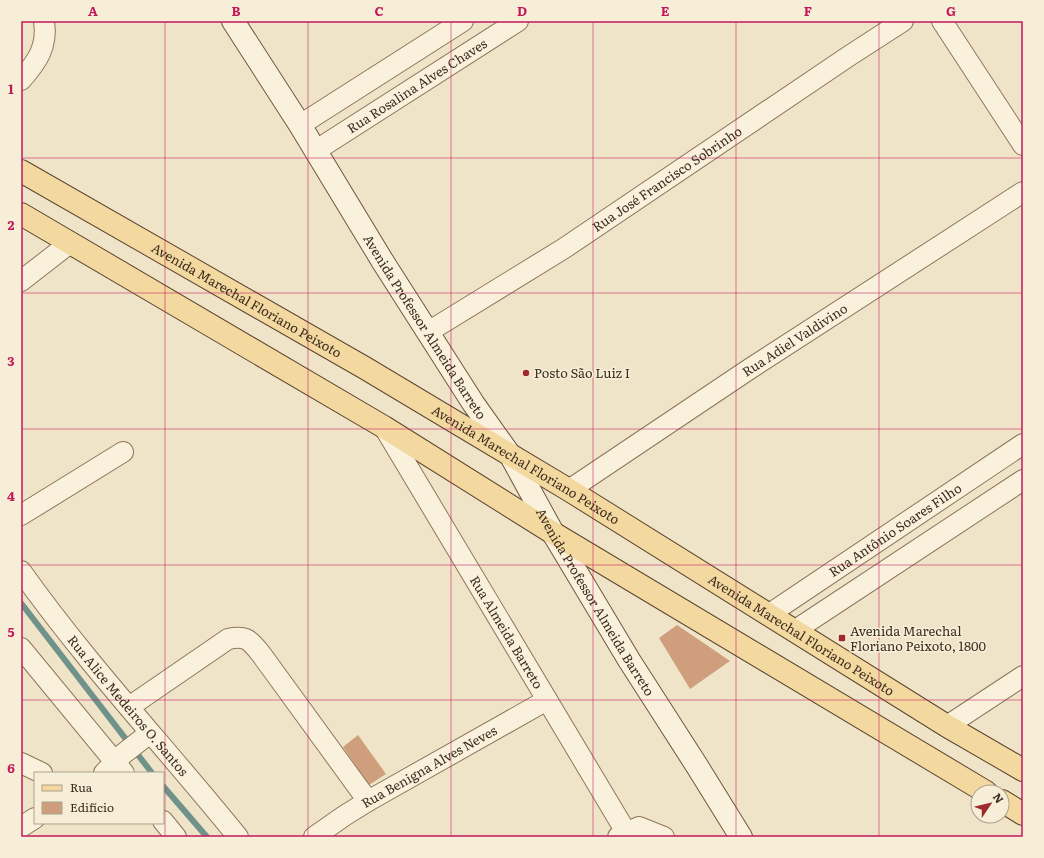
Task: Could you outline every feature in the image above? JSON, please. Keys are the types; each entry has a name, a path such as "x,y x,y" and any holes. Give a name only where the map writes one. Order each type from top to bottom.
{"main road":[{"name":"Avenida Professor Almeida Barreto","path":"233,21 300,125 383,262 473,403 512,458 553,533 629,660 741,837"},
{"name":"Avenida Marechal Floriano Peixoto","path":"21,171 365,368 512,458 568,490 947,726 1023,770"},
{"path":"21,214 384,427 553,533 973,784"},
{"path":"1010,807 1023,814"}],"street":[{"path":"21,80 35,64 42,51 46,31 44,21"},
{"path":"300,125 463,21"},
{"name":"Rua Rosalina Alves Chaves","path":"315,151 518,21"},
{"name":"Rua José Francisco Sobrinho","path":"428,332 563,249 903,21"},
{"path":"942,21 1023,145"},
{"name":"Rua Adiel Valdivino","path":"568,490 748,370 1023,192"},
{"path":"21,280 70,243"},
{"name":"Rua Almeida Barreto","path":"384,427 547,700 624,835"},
{"name":"Rua Antônio Soares Filho","path":"768,615 1023,444"},
{"path":"21,515 123,452"},
{"path":"794,631 1023,480"},
{"name":"Rua Alice Medeiros O. Santos","path":"21,571 39,597 129,707 145,737 238,837"},
{"path":"129,707 228,639 239,637 247,638 368,801"},
{"path":"21,648 117,765 145,737"},
{"path":"947,726 1023,676"},
{"name":"Rua Benigna Alves Neves","path":"314,837 368,801 547,700"},
{"path":"21,763 40,772"},
{"path":"21,827 34,819"},
{"path":"164,822 176,837"},
{"path":"624,835 639,827 664,837"}],"building":[{"path":"677,625 730,661 690,689 659,638"},
{"path":"358,735 386,774 369,785 343,747"}],"waterway":[{"path":"21,603 151,772"},
{"path":"164,787 207,837"}],"place":[{"name":"Posto São Luiz I","path":"526,373"},
{"name":"Avenida Marechal Floriano Peixoto, 1800","path":"842,638"}]}
